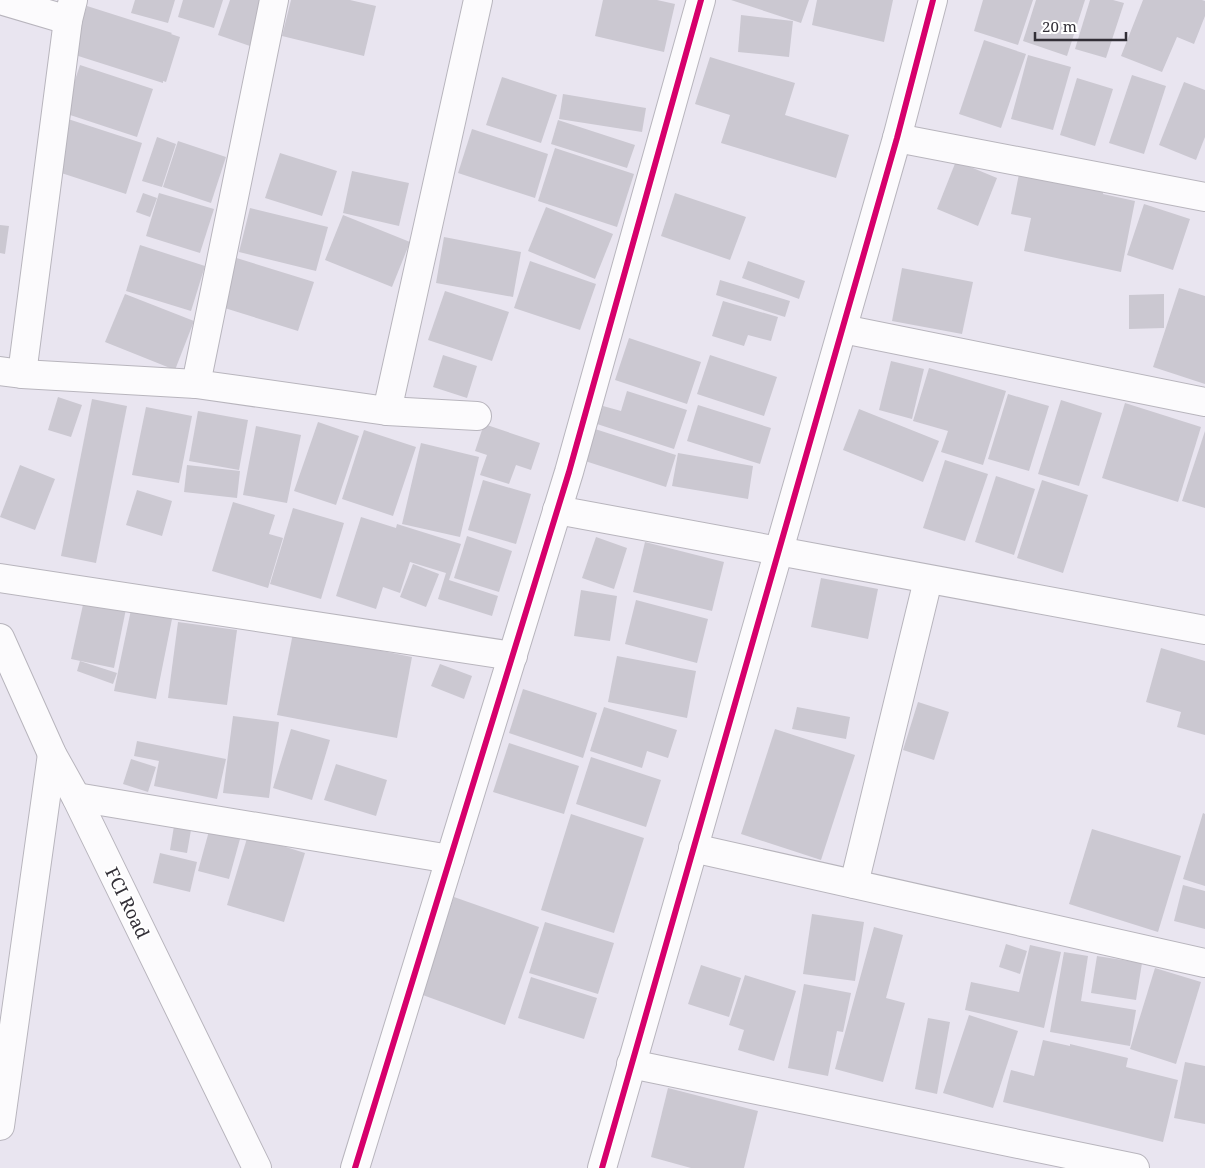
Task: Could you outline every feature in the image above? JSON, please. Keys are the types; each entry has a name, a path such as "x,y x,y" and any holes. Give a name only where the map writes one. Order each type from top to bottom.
{"street":[{"path":"0,0 70,10 11,373 196,384 387,411 476,416"},
{"path":"196,384 274,0"},
{"path":"387,411 478,0"},
{"path":"355,1168 557,510 701,0"},
{"path":"602,1168 897,138 933,0"},
{"path":"897,138 1205,197"},
{"path":"842,329 1205,402"},
{"path":"557,510 1205,630"},
{"path":"0,578 513,656"},
{"path":"854,884 928,580"},
{"name":"FCI Road","path":"0,638 52,754 76,797 257,1168"},
{"path":"0,1126 52,754"},
{"path":"76,797 450,859"},
{"path":"693,848 1205,963"},
{"path":"631,1064 1135,1168"}],"building":[{"path":"135,0 175,0 168,23 131,13"},
{"path":"183,0 223,0 214,28 178,17"},
{"path":"230,0 266,0 250,46 218,35"},
{"path":"291,0 350,0 376,6 364,56 282,36"},
{"path":"603,0 657,0 675,4 664,52 595,36"},
{"path":"731,0 809,0 801,23"},
{"path":"817,0 893,0 884,42 812,25"},
{"path":"983,0 1033,0 1018,45 974,31"},
{"path":"1036,0 1085,0 1067,56 1023,41"},
{"path":"1090,0 1113,0 1124,3 1106,58 1075,49"},
{"path":"1143,0 1205,1 1205,16 1194,44 1177,37 1162,72 1121,56"},
{"path":"87,6 180,37 166,82 163,81 163,83 72,54"},
{"path":"741,15 793,21 789,57 738,52"},
{"path":"984,40 1026,54 1001,128 959,114"},
{"path":"1028,55 1071,67 1053,130 1011,119"},
{"path":"710,57 795,83 785,115 849,135 836,178 721,143 730,115 695,104"},
{"path":"80,65 153,89 137,137 64,113"},
{"path":"1132,75 1166,86 1144,154 1109,143"},
{"path":"502,77 557,95 541,143 486,125"},
{"path":"1077,78 1113,89 1095,146 1060,135"},
{"path":"1184,82 1205,90 1205,137 1196,160 1159,145"},
{"path":"563,94 646,108 642,132 559,119"},
{"path":"68,119 142,143 126,194 52,170"},
{"path":"558,120 635,145 627,168 551,144"},
{"path":"472,129 548,154 535,198 458,173"},
{"path":"157,137 176,144 162,187 142,181"},
{"path":"178,141 226,157 211,203 163,187"},
{"path":"555,148 634,174 617,227 538,201"},
{"path":"280,153 337,171 322,216 265,198"},
{"path":"956,161 997,178 978,226 937,209"},
{"path":"1020,169 1104,187 1103,194 1135,201 1121,272 1024,251 1031,218 1011,214"},
{"path":"352,171 409,183 399,226 343,213"},
{"path":"143,193 157,198 150,217 136,212"},
{"path":"159,193 214,209 200,253 146,236"},
{"path":"675,193 746,217 730,260 661,236"},
{"path":"1144,204 1190,219 1173,270 1127,255"},
{"path":"546,207 613,234 595,279 528,251"},
{"path":"250,208 328,227 316,271 239,252"},
{"path":"343,215 410,242 392,287 325,260"},
{"path":"0,225 9,226 5,254 0,253"},
{"path":"444,237 521,252 513,297 436,283"},
{"path":"140,245 205,266 191,311 126,291"},
{"path":"230,256 314,282 298,331 215,305"},
{"path":"530,261 596,284 580,330 514,308"},
{"path":"748,261 805,281 799,299 742,278"},
{"path":"902,268 973,282 962,334 892,321"},
{"path":"720,280 790,301 785,317 716,295"},
{"path":"1179,288 1205,296 1205,384 1153,367"},
{"path":"445,291 509,312 492,361 428,340"},
{"path":"125,294 194,321 175,370 105,342"},
{"path":"1164,294 1164,328 1129,329 1129,295"},
{"path":"723,301 778,317 771,341 748,335 744,346 712,336"},
{"path":"629,338 701,362 687,404 615,380"},
{"path":"443,355 477,366 467,398 433,387"},
{"path":"710,355 777,377 764,416 697,394"},
{"path":"891,361 924,369 912,419 879,410"},
{"path":"929,368 1006,391 983,465 941,452 948,431 913,421"},
{"path":"627,391 687,410 674,449 597,424 603,406 621,411"},
{"path":"1008,394 1049,406 1029,471 988,459"},
{"path":"58,397 82,405 71,437 48,430"},
{"path":"92,399 127,406 96,563 61,556"},
{"path":"1061,400 1102,413 1079,486 1038,474"},
{"path":"1125,403 1201,427 1178,502 1102,478"},
{"path":"698,405 771,428 760,464 687,441"},
{"path":"146,407 192,416 179,483 132,475"},
{"path":"859,409 939,441 923,482 843,450"},
{"path":"198,411 248,420 239,470 189,461"},
{"path":"318,422 359,436 336,505 294,491"},
{"path":"484,424 540,443 531,470 516,465 509,484 480,475 487,455 475,451"},
{"path":"256,426 301,435 287,503 243,495"},
{"path":"595,429 676,455 666,487 585,461"},
{"path":"364,430 416,447 393,516 342,499"},
{"path":"1205,431 1205,508 1182,501"},
{"path":"421,443 479,457 460,537 402,524"},
{"path":"678,453 753,466 748,499 672,486"},
{"path":"945,460 988,474 965,541 923,528"},
{"path":"20,465 55,479 35,530 0,517"},
{"path":"187,465 240,471 237,498 184,492"},
{"path":"996,476 1035,489 1014,555 975,542"},
{"path":"483,480 531,494 516,544 468,530"},
{"path":"1042,480 1088,495 1063,573 1017,558"},
{"path":"137,490 172,501 162,536 126,525"},
{"path":"233,502 275,515 269,534 283,538 268,588 212,571"},
{"path":"293,508 344,523 321,599 270,584"},
{"path":"361,517 396,528 397,524 461,544 449,580 498,596 492,616 438,599 446,573 410,562 400,593 383,587 376,609 336,596"},
{"path":"467,536 512,551 499,592 454,578"},
{"path":"596,537 627,548 614,589 582,578"},
{"path":"645,542 724,562 712,611 633,592"},
{"path":"413,564 439,574 426,607 400,597"},
{"path":"821,578 878,589 868,639 811,627"},
{"path":"581,590 617,596 610,641 574,636"},
{"path":"84,600 126,609 114,668 71,659"},
{"path":"636,600 708,619 697,663 625,644"},
{"path":"132,605 173,614 156,699 114,691"},
{"path":"178,622 237,630 227,705 168,698"},
{"path":"293,633 412,657 397,738 277,715"},
{"path":"1161,648 1205,661 1205,735 1177,727 1181,712 1146,702"},
{"path":"617,656 696,671 687,718 608,702"},
{"path":"80,661 117,673 113,684 77,671"},
{"path":"440,664 472,676 464,699 431,686"},
{"path":"523,689 597,713 583,758 509,733"},
{"path":"918,702 949,712 934,760 903,750"},
{"path":"604,707 677,730 668,758 647,751 642,768 590,751"},
{"path":"797,707 850,717 846,739 792,729"},
{"path":"233,716 279,722 269,798 223,793"},
{"path":"291,729 330,740 312,800 273,788"},
{"path":"775,729 855,755 821,860 741,834"},
{"path":"137,741 226,759 217,799 154,786 159,761 134,756"},
{"path":"509,743 579,766 564,814 493,792"},
{"path":"591,757 661,780 646,827 576,804"},
{"path":"131,759 156,767 148,792 123,784"},
{"path":"336,764 387,780 376,816 324,800"},
{"path":"1203,813 1205,814 1205,886 1183,879"},
{"path":"571,814 644,838 614,933 541,910"},
{"path":"174,826 191,830 187,853 170,850"},
{"path":"1092,829 1181,856 1158,932 1069,904"},
{"path":"209,831 240,839 229,879 198,871"},
{"path":"248,835 305,853 284,922 227,905"},
{"path":"160,853 197,862 190,892 153,883"},
{"path":"1183,885 1205,891 1205,929 1174,921"},
{"path":"454,897 539,927 505,1025 420,994"},
{"path":"812,914 864,922 855,981 803,974"},
{"path":"545,922 614,943 598,994 529,973"},
{"path":"874,927 903,935 886,998 905,1003 883,1082 835,1069"},
{"path":"1006,944 1027,951 1020,974 999,967"},
{"path":"1030,945 1061,952 1044,1028 965,1010 971,982 1019,992"},
{"path":"1064,952 1088,956 1081,1001 1136,1010 1130,1046 1050,1032"},
{"path":"1097,956 1142,963 1136,1000 1091,993"},
{"path":"701,965 741,978 729,1017 688,1004"},
{"path":"1155,968 1201,982 1176,1064 1130,1049"},
{"path":"745,975 796,991 774,1061 738,1050 744,1030 729,1025"},
{"path":"531,977 597,998 584,1039 518,1018"},
{"path":"804,984 851,993 843,1032 837,1031 828,1076 788,1068"},
{"path":"969,1015 1018,1031 993,1108 943,1093"},
{"path":"928,1018 950,1022 937,1094 915,1089"},
{"path":"1043,1040 1070,1046 1070,1044 1128,1058 1126,1067 1178,1080 1163,1142 1003,1102 1011,1070 1034,1076"},
{"path":"1185,1062 1205,1066 1205,1124 1174,1118"},
{"path":"668,1088 758,1111 744,1168 691,1168 651,1157"}],"cycle path":[{"path":"355,1168 569,472 701,0"},
{"path":"602,1168 897,138 933,0"}]}
